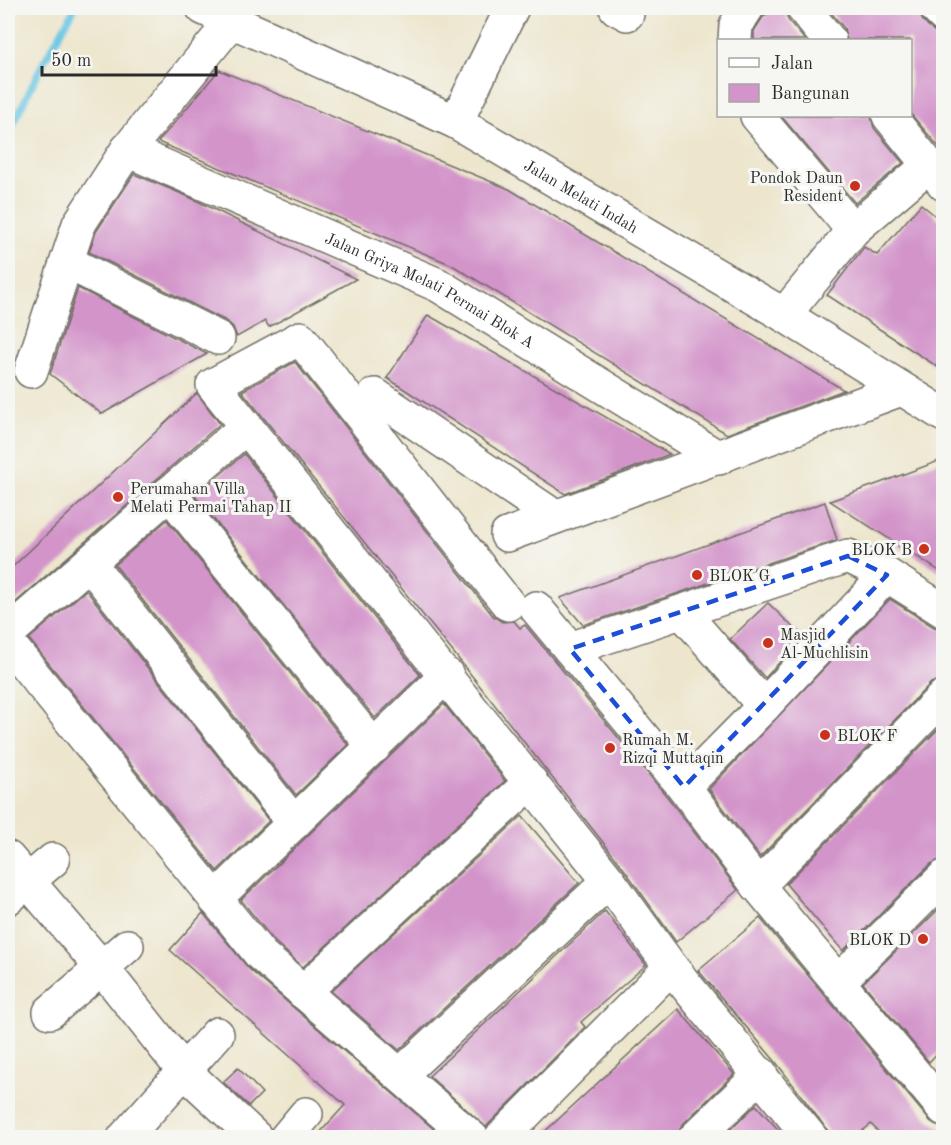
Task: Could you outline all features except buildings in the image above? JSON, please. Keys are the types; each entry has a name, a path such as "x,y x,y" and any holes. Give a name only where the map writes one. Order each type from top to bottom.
{"street":[{"path":"456,122 513,8"},
{"path":"735,39 735,25 747,8"},
{"path":"803,8 828,39"},
{"path":"936,8 944,16"},
{"path":"31,371 79,224 218,14"},
{"name":"Jalan Melati Indah","path":"218,14 456,122 942,411"},
{"path":"758,117 853,230"},
{"path":"784,315 853,230 936,175 890,117"},
{"name":"Jalan Griya Melati Permai Blok A","path":"127,150 438,285 719,458"},
{"path":"66,262 218,338"},
{"path":"811,1137 671,967 609,882 447,675 213,385 300,338 522,606 570,649 684,787 758,886 839,981 939,1091"},
{"path":"507,535 902,388"},
{"path":"375,395 555,518"},
{"path":"8,633 246,426"},
{"path":"169,493 374,747"},
{"path":"570,649 848,556 887,575 944,611"},
{"path":"88,563 294,823"},
{"path":"684,787 887,575"},
{"path":"683,613 764,706"},
{"path":"8,643 261,956 472,1137"},
{"path":"215,899 447,675"},
{"path":"758,886 944,696"},
{"path":"303,992 531,782"},
{"path":"53,860 14,879 102,968 183,1070 256,1137"},
{"path":"839,981 944,877"},
{"path":"400,1075 609,882"},
{"path":"51,1012 127,946"},
{"path":"501,1137 671,967"},
{"path":"124,1137 217,1034"},
{"path":"695,1137 761,1074"}],"highlighted area":[{"path":"848,556 887,575 684,787 570,649"}],"waterway":[{"path":"8,135 43,63 75,8"}],"place":[{"name":"Pondok Daun Resident","path":"855,186"},
{"name":"Perumahan Villa Melati Permai Tahap II","path":"118,497"},
{"name":"BLOK B","path":"924,549"},
{"name":"BLOK G","path":"697,575"},
{"name":"Masjid Al-Muchlisin","path":"768,643"},
{"name":"BLOK F","path":"825,735"},
{"name":"Rumah M. Rizqi Muttaqin","path":"610,748"},
{"name":"BLOK D","path":"923,939"}]}
